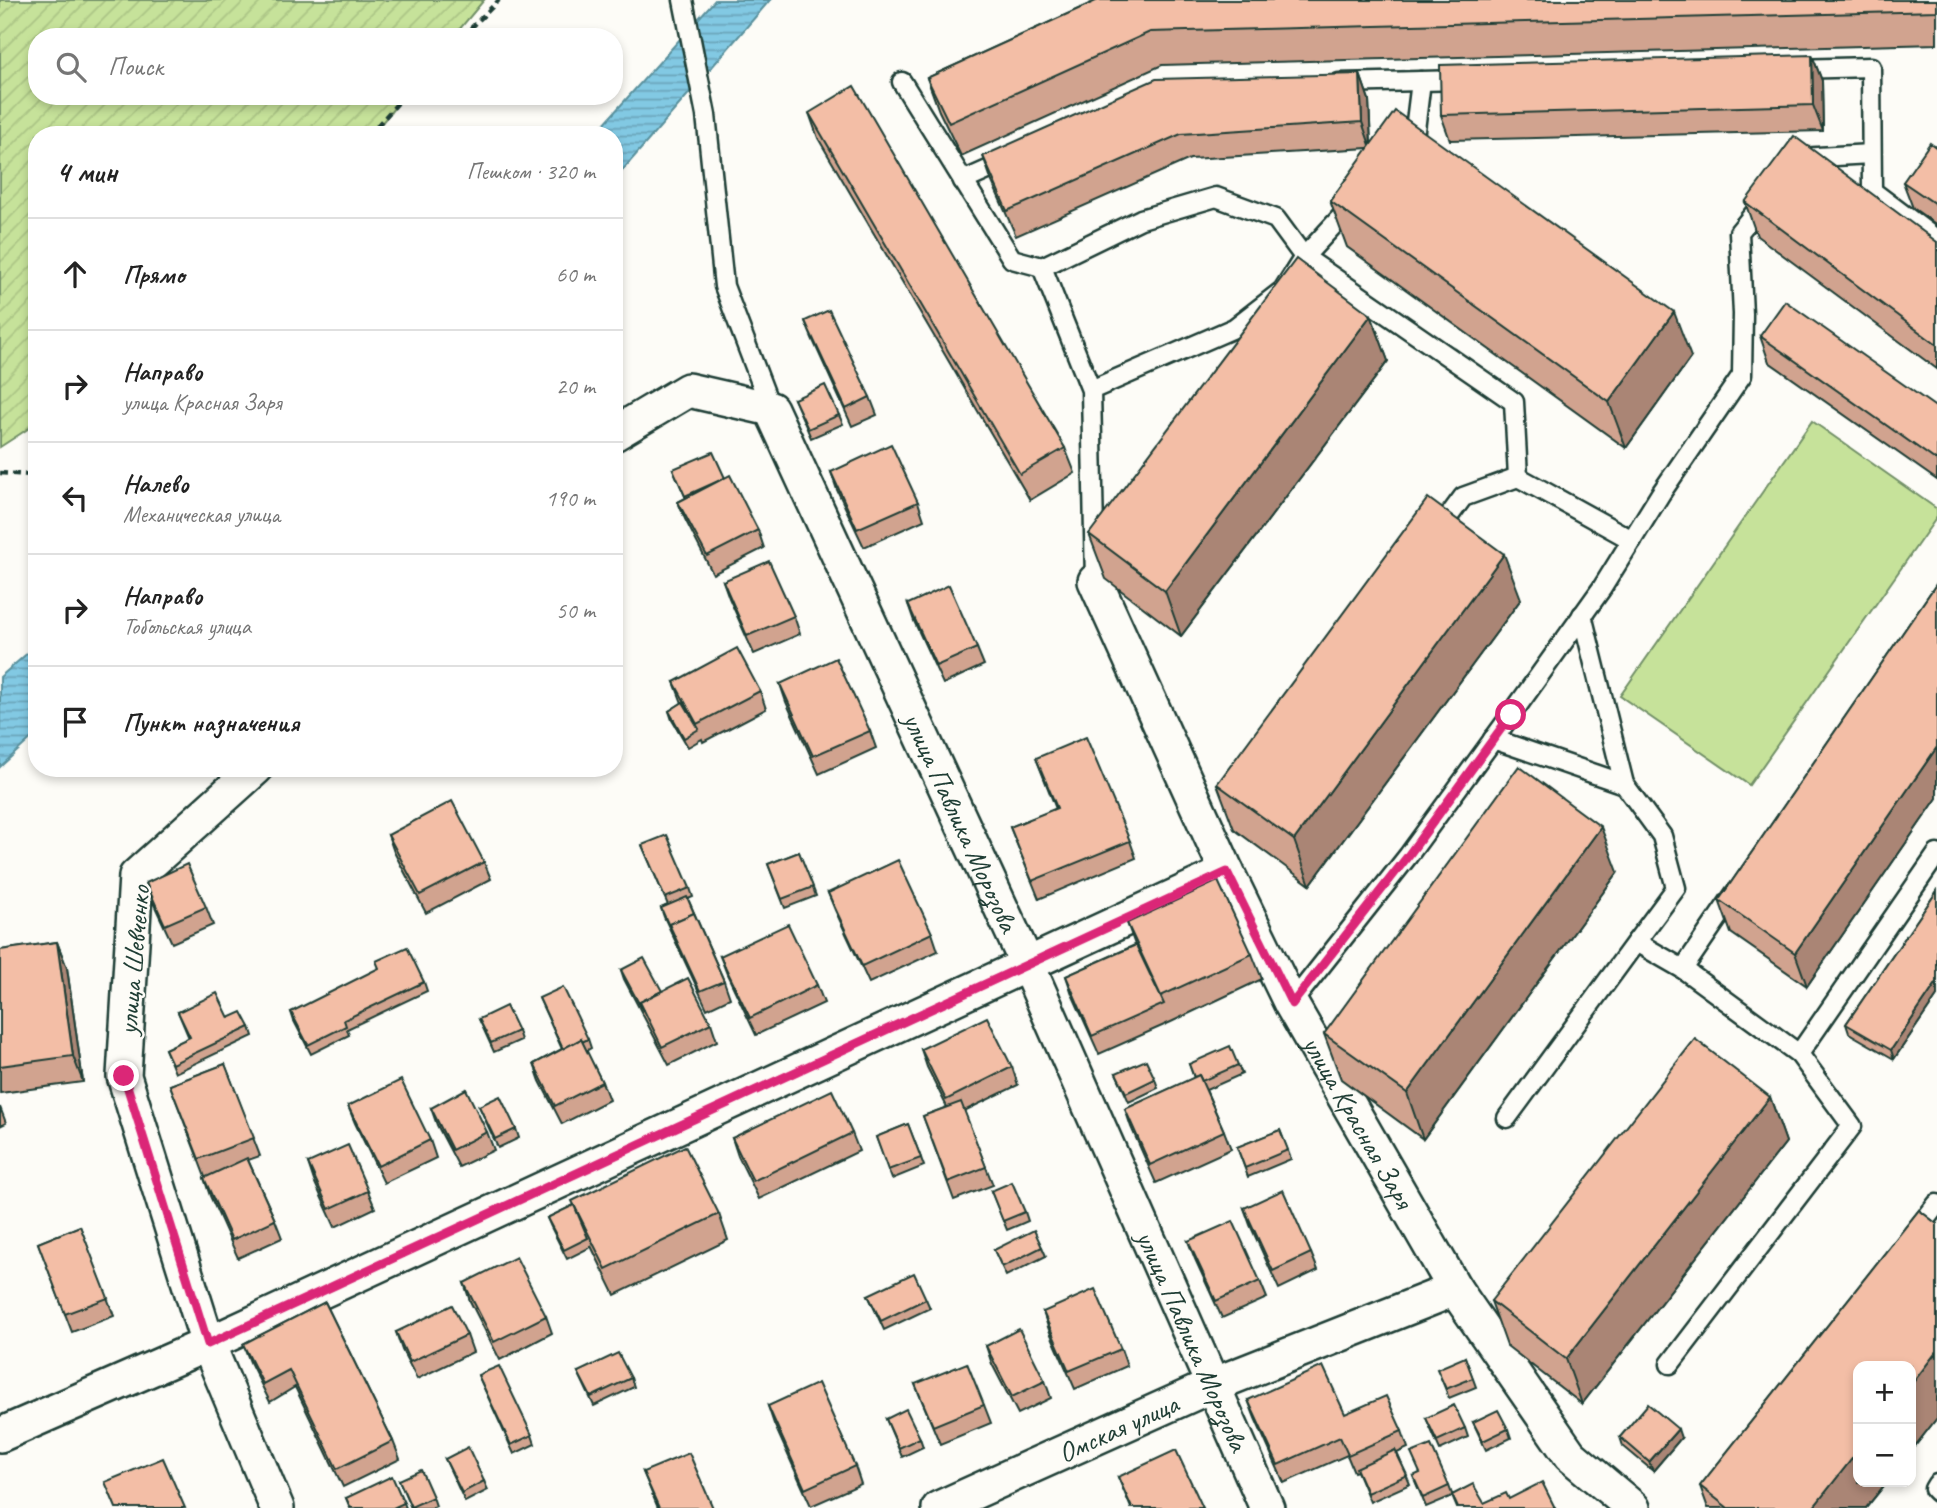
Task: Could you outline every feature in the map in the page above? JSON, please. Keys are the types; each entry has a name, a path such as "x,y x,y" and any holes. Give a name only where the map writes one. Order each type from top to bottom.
{"street":[{"path":"623,429 688,390 771,409"},
{"name":"улица Павлика Морозова","path":"771,409 1027,964 1267,1508"},
{"name":"улица Красная Заря","path":"1095,581 1227,872 1292,1004 1455,1289 1570,1455 1633,1508"},
{"name":"улица Шевченко","path":"208,1344 124,1076 136,876 246,777"},
{"path":"0,1435 208,1344 1227,872"},
{"name":"Омская улица","path":"939,1508 1213,1385 1455,1289"},
{"path":"208,1344 277,1508"}],"lane":[{"path":"683,0 706,115 724,286 771,409"},
{"path":"1776,70 1871,67 1872,191 1937,240"},
{"path":"1324,84 1475,79"},
{"path":"1396,158 1414,138 1421,81"},
{"path":"902,82 1012,259 1042,267 1141,219 1216,197 1276,219 1304,257 1514,402 1518,477"},
{"path":"963,181 1025,154"},
{"path":"1792,167 1800,156 1871,154"},
{"path":"1091,390 1234,328 1283,290 1304,257 1368,188"},
{"path":"1292,1004 1408,856 1582,615 1742,375 1743,314 1739,232 1774,188"},
{"path":"1042,267 1091,390 1095,581"},
{"path":"1431,540 1463,497 1518,477 1632,540"},
{"path":"1507,1118 1675,888 1662,836 1624,784 1582,615"},
{"path":"1493,739 1624,784"},
{"path":"1799,1054 1937,854"},
{"path":"1683,969 1745,879"},
{"path":"1636,942 1683,969 1799,1054 1852,1126 1670,1364"},
{"path":"1904,1247 1937,1204"},
{"path":"1937,1484 1934,1489 1937,1492"}],"path":[{"path":"471,28 499,0"},
{"path":"377,126 396,105"},
{"path":"0,473 28,475"}],"green space":[{"path":"0,0 484,0 461,28 28,28 28,105 397,105 379,126 28,126 28,429 0,447"},
{"path":"1812,421 1937,509 1937,517 1749,785 1620,696"}],"water":[{"path":"715,0 770,0 623,170 623,126 602,126"},
{"path":"28,653 28,741 0,767 0,677"}],"building":[{"path":"1098,0 1937,0 1937,11 1150,32 949,123 927,78"},
{"path":"1812,55 1813,105 1441,115 1440,65"},
{"path":"1360,74 1362,122 1181,134 1007,211 983,156 1156,79"},
{"path":"854,86 1065,448 1020,474 809,113"},
{"path":"1395,111 1674,312 1609,402 1330,201"},
{"path":"1794,136 1937,242 1937,345 1745,202"},
{"path":"1930,143 1937,148 1937,205 1903,182"},
{"path":"1296,259 1371,315 1165,591 1089,534"},
{"path":"1785,301 1937,408 1937,461 1760,336"},
{"path":"829,310 870,397 846,409 805,321"},
{"path":"825,385 839,415 808,429 794,399"},
{"path":"891,444 918,502 857,529 831,472"},
{"path":"713,452 725,478 685,496 673,469"},
{"path":"730,475 758,530 707,556 678,502"},
{"path":"1428,498 1504,554 1294,840 1217,784"},
{"path":"769,561 794,616 747,636 723,581"},
{"path":"1937,583 1937,747 1795,953 1719,900"},
{"path":"949,585 977,648 936,666 908,604"},
{"path":"737,648 760,691 697,724 674,682"},
{"path":"836,658 870,731 813,756 780,684"},
{"path":"683,702 699,729 684,738 669,711"},
{"path":"1086,737 1130,841 1032,881 1010,827 1057,808 1036,758"},
{"path":"1519,766 1601,827 1407,1093 1324,1034"},
{"path":"452,801 484,862 420,895 388,835"},
{"path":"667,835 690,888 665,898 642,845"},
{"path":"799,852 813,887 782,899 768,864"},
{"path":"898,860 932,933 862,966 828,893"},
{"path":"187,864 206,907 165,925 146,883"},
{"path":"1218,881 1252,954 1161,996 1127,923"},
{"path":"1937,891 1937,982 1891,1050 1846,1024"},
{"path":"687,897 694,913 669,924 672,933 661,908"},
{"path":"694,913 724,981 700,991 669,924"},
{"path":"788,924 817,985 750,1018 720,956"},
{"path":"57,942 73,1056 0,1066 0,950"},
{"path":"1136,945 1164,1004 1092,1036 1066,976"},
{"path":"407,947 424,982 344,1020 346,1026 308,1045 291,1012 379,968 376,961"},
{"path":"644,958 662,991 640,1002 643,1011 621,970"},
{"path":"688,978 711,1023 662,1047 640,1002"},
{"path":"563,987 588,1039 582,1042 581,1039 563,1049 539,998"},
{"path":"217,993 229,1018 242,1012 250,1027 172,1064 165,1049 190,1037 178,1012"},
{"path":"506,1006 518,1031 491,1043 479,1019"},
{"path":"987,1017 1012,1067 946,1100 921,1049"},
{"path":"581,1039 602,1082 555,1106 534,1064"},
{"path":"1695,1039 1770,1097 1566,1359 1491,1301"},
{"path":"1230,1046 1238,1065 1202,1081 1199,1075 1194,1077 1189,1064"},
{"path":"1146,1060 1155,1079 1126,1093 1116,1073"},
{"path":"225,1064 254,1138 199,1159 170,1085"},
{"path":"1199,1075 1224,1131 1150,1165 1125,1109"},
{"path":"401,1080 430,1140 378,1166 348,1106"},
{"path":"466,1089 487,1132 452,1150 431,1108"},
{"path":"832,1090 852,1133 753,1181 732,1138"},
{"path":"500,1096 516,1129 495,1139 479,1106"},
{"path":"961,1102 986,1167 948,1182 923,1116"},
{"path":"908,1124 921,1158 888,1170 876,1137"},
{"path":"1280,1130 1288,1150 1245,1168 1237,1147"},
{"path":"348,1145 368,1191 329,1209 308,1163"},
{"path":"685,1146 719,1214 606,1269 572,1201"},
{"path":"247,1158 275,1220 232,1240 204,1178"},
{"path":"1012,1182 1025,1212 1003,1221 991,1191"},
{"path":"1283,1190 1311,1253 1273,1271 1244,1208"},
{"path":"574,1205 588,1238 564,1250 547,1218"},
{"path":"1919,1210 1937,1224 1937,1351 1916,1378 1916,1361 1853,1361 1853,1457 1813,1508 1728,1508 1700,1486"},
{"path":"1233,1221 1260,1281 1216,1301 1188,1241"},
{"path":"80,1226 108,1298 65,1314 38,1243"},
{"path":"1034,1230 1042,1247 1002,1267 994,1250"},
{"path":"516,1257 546,1316 494,1342 464,1283"},
{"path":"914,1273 926,1299 881,1321 868,1295"},
{"path":"1095,1289 1121,1349 1069,1371 1043,1312"},
{"path":"325,1302 393,1441 337,1469 289,1370 263,1384 243,1344"},
{"path":"452,1305 467,1335 410,1362 396,1332"},
{"path":"1019,1329 1045,1381 1012,1397 986,1346"},
{"path":"618,1353 631,1378 591,1397 578,1372"},
{"path":"1465,1357 1473,1378 1446,1389 1437,1369"},
{"path":"967,1363 984,1405 933,1426 915,1384"},
{"path":"499,1366 532,1435 511,1445 478,1375"},
{"path":"1323,1366 1345,1414 1386,1396 1402,1431 1348,1455 1340,1437 1278,1465 1248,1400"},
{"path":"818,1383 855,1466 805,1489 768,1406"},
{"path":"1648,1404 1678,1429 1649,1462 1620,1437"},
{"path":"1454,1405 1465,1428 1437,1441 1426,1418"},
{"path":"906,1409 920,1438 899,1448 886,1419"},
{"path":"1498,1410 1508,1429 1483,1441 1473,1422"},
{"path":"1431,1445 1449,1486 1423,1498 1413,1476 1420,1473 1411,1453"},
{"path":"468,1447 484,1481 462,1493 445,1459"},
{"path":"1176,1450 1203,1508 1132,1508 1118,1477"},
{"path":"1395,1450 1407,1475 1367,1493 1356,1468"},
{"path":"689,1453 713,1508 659,1508 643,1472"},
{"path":"163,1458 185,1508 116,1508 105,1482"},
{"path":"421,1470 433,1497 411,1507 399,1480"},
{"path":"392,1476 404,1503 393,1508 351,1508 346,1498"},
{"path":"1542,1482 1555,1508 1458,1508 1452,1495 1473,1484 1484,1503 1506,1493 1509,1499"}],"route":[{"path":"124,1076 208,1344 1227,872 1292,1004 1408,856 1511,715"}]}
